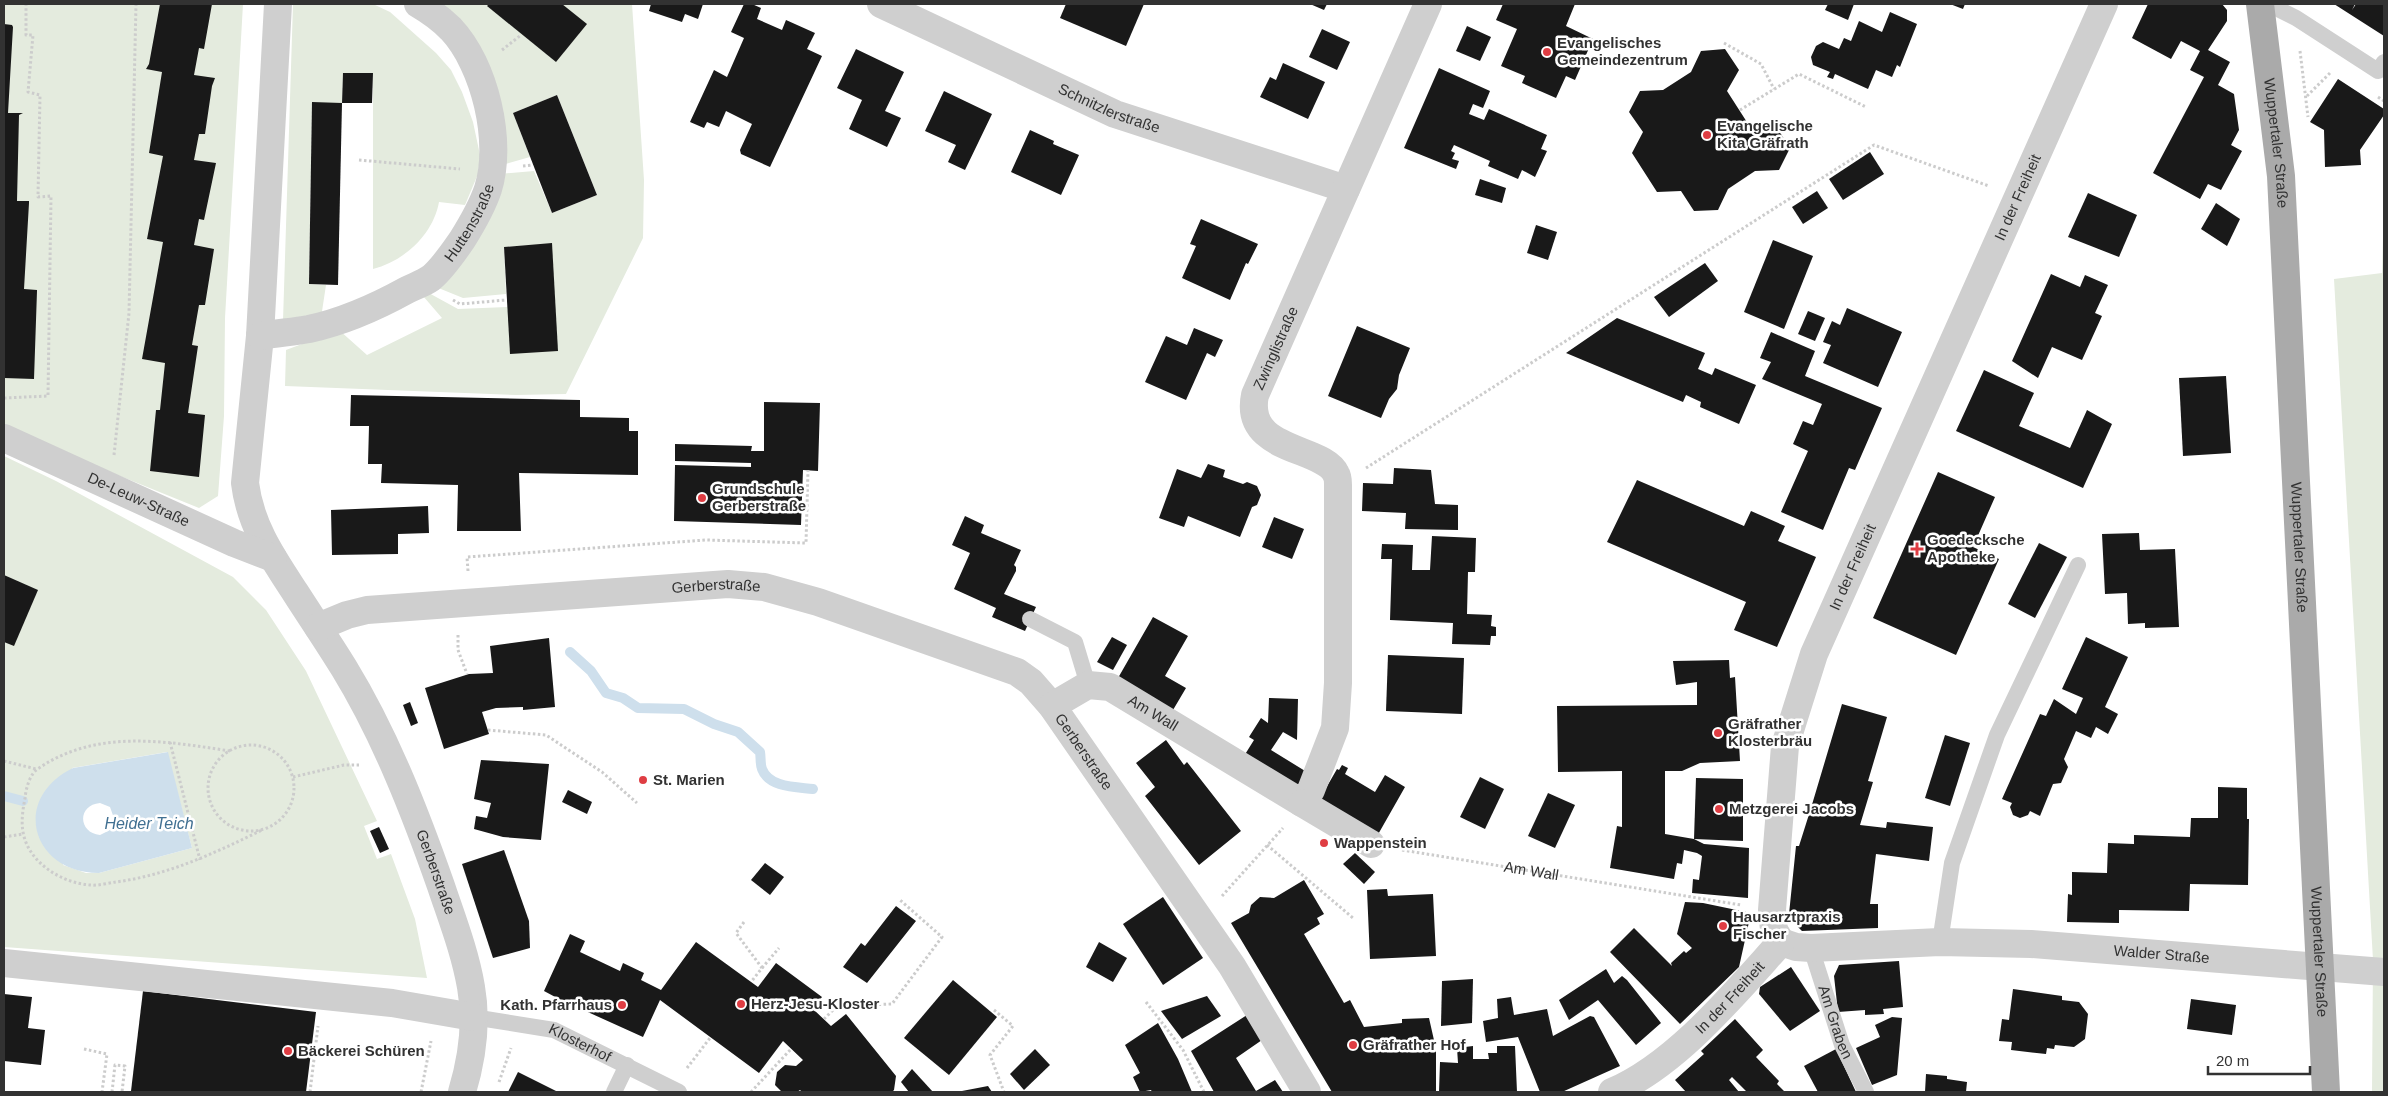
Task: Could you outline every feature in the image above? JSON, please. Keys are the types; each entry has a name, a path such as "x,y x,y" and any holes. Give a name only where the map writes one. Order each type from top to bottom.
{"main road":[{"name":"Wuppertaler Straße","path":"2260,4 2280,176 2326,1092"}],"street":[{"path":"278,4 260,336 245,483 250,512 260,535 318,627"},
{"name":"Huttenstraße","path":"260,336 310,328 351,315 395,297 430,278 453,253 474,222 488,188 493,149 490,112 480,80 465,48 452,30 433,13 418,4"},
{"name":"Schnitzlerstraße","path":"880,4 1114,114 1346,189"},
{"name":"Zwinglistraße","path":"1307,797 1335,728 1338,683 1338,486 1336,473 1327,464 1278,442 1254,417 1252,408 1255,395 1428,4"},
{"name":"In der Freiheit","path":"1612,1092 1627,1086 1671,1054 1730,998 1781,942 1774,930 1772,910 1785,746 1814,654 2104,4"},
{"name":"De-Leuw-Straße","path":"4,438 234,543 273,558"},
{"name":"Gerberstraße","path":"462,1092 471,1056 473,1017 471,987 461,943 431,858 388,754 366,708 318,627 347,615 469,589 728,584 764,587 818,602 1017,672 1031,682 1052,706 1232,966 1307,1092"},
{"path":"1052,706 1088,685"},
{"name":"Am Wall","path":"1088,685 1110,687 1307,797 1371,844"},
{"name":"Walder Straße","path":"1781,942 1796,947 1811,948 1940,942 2031,944 2384,972"},
{"path":"4,963 383,1002 473,1017"}],"lane":[{"path":"2268,4 2296,18 2378,71 2384,62"},
{"path":"1940,942 1952,863 1997,735 2078,565"},
{"path":"1030,619 1075,642 1088,685"},
{"name":"Am Graben","path":"1811,948 1842,1044 1866,1092"},
{"name":"Klosterhof","path":"473,1017 554,1030 627,1064 675,1090"},
{"path":"614,1092 627,1064"}],"path":[{"path":"4,398 48,396 51,196 38,197 40,95 28,92 33,35 26,35 26,4"},
{"path":"111,487 129,313 136,4"},
{"path":"1724,42 1761,64 1774,89"},
{"path":"2307,96 2334,69"},
{"path":"1740,110 1798,74 1866,107"},
{"path":"2376,96 2384,101"},
{"path":"1338,486 1874,145 2018,196"},
{"path":"359,160 490,172"},
{"path":"422,282 460,304 506,300"},
{"path":"467,674 456,639 460,630 469,623 467,557 706,540 806,543 808,470"},
{"path":"488,730 546,735 602,772 637,803"},
{"path":"230,751 170,742 122,740 69,752 36,769 26,788 22,820 24,834 30,848 50,872 63,878 90,885 131,880 200,860 274,825 292,805 295,791 293,777 288,765 279,755 268,748 255,745 242,746 230,751 219,759 210,777 209,796 214,810 234,828 247,832 262,830"},
{"path":"170,742 200,860"},
{"path":"4,762 36,769"},
{"path":"293,777 344,765 363,764"},
{"path":"1200,921 1279,833"},
{"path":"4,837 24,834"},
{"name":"Am Wall","path":"1371,844 1772,910"},
{"path":"1267,845 1352,918"},
{"path":"824,1019 837,1006 892,1004 942,937 900,900"},
{"path":"744,922 736,933 762,968"},
{"path":"751,982 779,948"},
{"path":"1146,1002 1183,1050 1204,1092"},
{"path":"994,1010 1013,1026 990,1055 1004,1092"},
{"path":"421,1092 431,1042 441,1013"},
{"path":"310,1092 318,1028"},
{"path":"675,1090 710,1038"},
{"path":"84,1049 107,1054 102,1092"},
{"path":"751,1092 791,1049"},
{"path":"112,1092 115,1065 125,1066 122,1092"}],"shaded area":[{"path":"4,4 243,4 225,318 224,416 218,496 199,508 4,429"},
{"path":"293,4 373,4 390,12 436,53 451,70 462,92 473,122 480,155 478,174 465,205 439,202 436,214 424,236 396,260 373,269 373,74 343,73 342,103 312,103 309,284 326,285 321,318 283,321"},
{"path":"434,4 632,4 644,180 643,238 566,394 516,395 285,386 286,350 339,330 367,355 442,318 423,296 427,292 458,309 507,307 552,244 504,247 506,294 463,298 436,287 499,174 534,171 552,213 597,195 557,95 513,113 530,157 498,166 489,75"},
{"path":"2384,202 2384,1092 2372,1092 2373,960 2334,279 2382,273"},
{"path":"4,456 56,481 233,577 266,610 306,671 377,821 364,826 377,859 391,854 415,919 427,978 4,947","holes":["167,752 192,848 99,873 86,873 63,865 72,768"]}],"water":[{"name":"Heider Teich","path":"168,752 192,848 99,873 76,870 58,861 45,848 37,832 36,815 41,797 53,781 73,768","holes":["100,803 110,807 115,821 110,830 100,835 87,829 83,819 87,809 92,805"]}],"building":[{"path":"160,4 212,4 204,49 199,48 194,75 215,78 212,86 205,134 199,134 194,160 216,163 204,220 199,219 194,245 214,249 205,305 199,305 192,345 198,346 188,413 205,415 199,477 150,471 156,410 160,410 165,363 142,359 163,242 147,239 163,156 149,153 162,72 146,69 149,64"},
{"path":"489,4 562,4 587,24 556,62 487,6"},
{"path":"651,4 703,4 698,19 685,14 682,22 649,11"},
{"path":"744,4 752,4 761,8 757,19 782,30 786,20 815,33 807,49 822,56 770,167 741,154 740,150 752,124 726,111 719,127 707,122 704,128 690,122 714,70 727,77 744,38 731,32"},
{"path":"1066,4 1144,4 1126,46 1060,18"},
{"path":"1310,4 1327,4 1324,10"},
{"name":"Evangelisches Gemeindezentrum","path":"1503,4 1575,4 1566,26 1593,39 1575,80 1566,76 1556,98 1522,83 1525,76 1501,66 1517,29 1496,20"},
{"path":"1828,4 1854,4 1848,20 1825,10"},
{"path":"1950,4 1965,4 1963,9"},
{"path":"2148,4 2222,4 2227,10 2227,21 2208,50 2230,62 2218,85 2234,94 2239,130 2231,145 2242,151 2221,190 2208,184 2200,199 2153,173 2204,77 2190,70 2200,51 2181,41 2171,59 2132,38"},
{"path":"2334,4 2355,4 2352,10 2356,4 2384,4 2384,36"},
{"path":"1890,12 1917,24 1900,67 1897,65 1892,77 1876,70 1868,89 1835,74 1833,79 1827,77 1830,72 1813,65 1811,57 1816,46 1823,42 1839,49 1844,38 1851,41 1859,21 1882,32"},
{"path":"4,24 12,25 13,27 8,113 23,113 19,115 17,201 29,201 24,289 37,290 34,379 4,378"},
{"path":"1467,26 1491,37 1480,61 1456,51"},
{"path":"1322,29 1350,42 1337,70 1309,57"},
{"path":"856,49 904,72 885,111 901,118 887,147 849,129 862,100 837,88"},
{"path":"1725,49 1739,70 1727,91 1752,130 1777,128 1790,148 1779,170 1755,171 1728,189 1718,210 1694,211 1681,191 1657,192 1632,153 1643,132 1629,112 1640,91 1663,90 1691,72 1701,51"},
{"path":"1283,63 1325,82 1308,119 1260,97 1270,77 1276,80"},
{"path":"1439,68 1490,91 1483,108 1473,104 1469,114 1484,120 1489,109 1547,135 1541,149 1547,151 1535,177 1522,170 1518,179 1488,166 1490,161 1454,145 1451,151 1455,153 1452,159 1459,161 1456,169 1404,148"},
{"path":"343,73 373,73 372,103 342,103"},
{"path":"2338,79 2384,109 2384,115 2360,150 2361,165 2325,167 2324,130 2310,122"},
{"path":"944,91 992,114 965,170 948,162 956,145 925,131"},
{"path":"557,95 597,195 552,213 513,113"},
{"path":"312,102 342,103 338,285 309,284"},
{"path":"1030,130 1054,141 1053,144 1079,155 1061,195 1011,172"},
{"path":"1870,152 1884,174 1843,200 1829,179"},
{"path":"1480,179 1506,188 1502,203 1475,195"},
{"path":"1817,191 1828,208 1803,224 1792,207"},
{"path":"2088,193 2137,215 2119,257 2068,237"},
{"path":"2216,203 2240,219 2227,246 2201,229"},
{"path":"1201,219 1258,244 1248,264 1246,263 1230,300 1182,278 1196,246 1190,244"},
{"path":"1536,225 1557,232 1548,260 1527,253"},
{"path":"1773,240 1813,256 1784,329 1744,312"},
{"path":"552,243 558,351 510,354 504,247"},
{"path":"1705,263 1718,281 1669,317 1654,297"},
{"path":"2051,274 2080,287 2085,275 2108,285 2095,313 2102,316 2082,360 2052,347 2038,378 2012,361"},
{"path":"1847,308 1902,332 1878,387 1823,363 1831,345 1823,342 1832,321 1840,325"},
{"path":"1808,311 1825,318 1815,341 1798,334"},
{"path":"1617,318 1705,353 1698,369 1712,375 1715,368 1756,385 1739,424 1700,407 1701,402 1686,395 1683,402 1566,353"},
{"path":"1357,326 1410,348 1399,375 1397,389 1389,399 1381,418 1328,396"},
{"path":"1194,328 1223,340 1215,357 1207,353 1186,400 1145,382 1166,336 1187,345"},
{"path":"1771,332 1815,351 1805,376 1882,408 1855,470 1849,468 1823,530 1781,512 1808,451 1793,444 1803,421 1813,425 1822,404 1762,379 1771,362 1760,358"},
{"path":"1984,370 2034,393 2019,426 2070,448 2087,410 2112,424 2083,488 1956,431"},
{"path":"2226,376 2231,453 2183,456 2179,378"},
{"path":"351,395 580,400 580,417 629,418 629,431 638,431 638,475 519,473 521,531 457,531 458,485 381,483 382,464 368,464 369,426 350,426"},
{"path":"764,402 820,403 818,471 803,470 801,525 674,521 675,465 751,467 751,463 675,461 675,444 752,446 751,451 764,451"},
{"path":"1208,464 1225,470 1223,477 1243,484 1247,482 1257,486 1261,495 1257,505 1252,507 1240,537 1188,516 1184,527 1159,518 1177,469 1201,478"},
{"path":"1394,468 1431,470 1435,504 1458,505 1458,530 1405,529 1406,513 1362,511 1363,483 1393,484"},
{"path":"1938,472 1995,497 1973,547 1999,559 1956,655 1873,618"},
{"path":"1637,480 1744,526 1751,511 1785,526 1778,541 1816,557 1777,647 1734,630 1746,602 1607,542"},
{"path":"428,506 429,533 398,534 398,554 332,555 331,510"},
{"path":"965,516 984,525 981,533 1021,550 1014,565 1016,571 1004,594 1036,607 1025,631 992,617 996,608 954,589 970,553 952,545"},
{"path":"1274,517 1304,529 1292,559 1262,547"},
{"path":"2139,533 2140,550 2175,549 2179,627 2145,628 2145,623 2128,624 2127,593 2105,594 2102,534"},
{"path":"1432,536 1476,538 1475,572 1468,572 1467,614 1492,615 1491,626 1496,627 1496,636 1491,636 1490,645 1452,644 1453,623 1390,620 1392,559 1381,559 1382,544 1413,545 1412,570 1430,570"},
{"path":"2039,543 2067,557 2035,618 2008,604"},
{"path":"4,575 38,590 14,646 4,642"},
{"path":"1153,617 1188,636 1165,676 1186,688 1173,710 1118,678"},
{"path":"1112,637 1127,645 1113,670 1097,662"},
{"path":"2086,637 2128,657 2105,707 2118,714 2108,734 2096,727 2091,738 2076,731 2064,759 2068,767 2061,783 2053,784 2040,816 2030,811 2028,815 2020,818 2013,815 2010,807 2012,803 2002,799 2040,714 2046,716 2054,699 2076,714 2083,698 2062,689"},
{"path":"549,638 555,707 523,710 523,707 496,708 482,712 489,734 444,749 425,688 469,674 493,673 490,646"},
{"path":"1388,655 1464,658 1462,714 1386,711"},
{"path":"1729,660 1730,678 1735,677 1740,761 1700,763 1682,771 1665,771 1665,834 1694,839 1704,844 1749,848 1748,898 1692,893 1693,879 1699,880 1702,856 1684,850 1682,864 1677,863 1674,879 1610,868 1617,826 1622,827 1622,771 1558,772 1557,706 1697,705 1697,682 1676,685 1673,661"},
{"path":"1269,698 1298,699 1297,740 1283,732 1271,750 1310,774 1299,790 1244,756 1254,740 1249,737 1261,718 1268,723"},
{"path":"410,702 418,723 411,726 403,705"},
{"path":"1842,704 1887,717 1868,781 1873,782 1860,825 1886,828 1887,822 1933,827 1929,861 1876,854 1870,904 1878,904 1878,928 1802,931 1787,916 1789,914 1796,846 1799,846"},
{"path":"1945,735 1970,743 1950,806 1925,798"},
{"path":"1166,740 1184,765 1187,762 1241,831 1199,865 1145,796 1155,787 1136,763"},
{"path":"481,760 549,764 541,840 503,837 474,829 476,816 487,818 491,803 474,799"},
{"path":"1342,765 1348,768 1345,774 1375,792 1385,775 1405,787 1376,838 1318,802 1337,769 1339,770"},
{"path":"1480,777 1504,789 1485,829 1460,817"},
{"name":"Metzgerei Jacobs","path":"1696,778 1743,779 1743,841 1694,839"},
{"path":"2218,787 2247,788 2247,819 2249,819 2248,885 2190,884 2189,911 2119,910 2119,923 2067,922 2068,894 2072,895 2072,872 2107,873 2108,843 2134,844 2134,835 2190,837 2191,818 2218,818"},
{"path":"568,790 592,802 587,814 562,802"},
{"path":"1548,793 1575,805 1555,848 1528,836"},
{"path":"379,827 389,849 380,853 370,831"},
{"path":"504,850 529,921 530,948 493,958 462,864"},
{"path":"1355,853 1375,872 1364,884 1343,864"},
{"path":"765,863 784,877 770,895 751,880"},
{"path":"1304,880 1324,914 1317,918 1320,924 1304,934 1344,1003 1350,1000 1364,1027 1402,1023 1402,1019 1429,1018 1436,1049 1436,1092 1332,1092 1231,923 1249,913 1251,905 1260,897 1274,898"},
{"path":"1387,889 1388,896 1433,894 1436,956 1370,959 1367,890"},
{"path":"1163,897 1203,958 1163,985 1123,924"},
{"path":"1685,902 1703,903 1751,913 1739,967 1680,1024 1610,952 1634,928 1672,966 1671,963 1684,951 1686,953 1692,948 1677,934"},
{"path":"896,906 916,921 867,983 843,967 861,943 865,946"},
{"path":"570,934 585,941 580,952 620,971 623,963 644,973 641,980 661,990 696,942 758,987 776,963 822,997 813,1009 831,1026 846,1014 896,1076 894,1090 892,1092 802,1092 800,1090 797,1092 782,1092 775,1085 777,1072 785,1065 796,1066 803,1060 783,1041 759,1073 660,1000 643,1037 559,999 544,991"},
{"path":"1099,942 1127,958 1113,982 1086,967"},
{"path":"1899,961 1903,1007 1883,1009 1884,1014 1865,1015 1865,1010 1838,1012 1834,976 1839,965"},
{"path":"1791,967 1820,1011 1790,1031 1759,994 1760,987"},
{"path":"1606,969 1614,983 1622,976 1627,980 1661,1023 1636,1045 1598,1000 1569,1020 1559,1000"},
{"path":"1473,979 1472,1023 1441,1026 1442,981"},
{"path":"953,980 997,1017 949,1075 904,1038"},
{"path":"2013,989 2062,996 2062,1000 2079,1002 2088,1014 2085,1039 2074,1047 2055,1045 2054,1049 2047,1048 2046,1054 2011,1050 2012,1042 1999,1041 2002,1019 2009,1020"},
{"path":"143,991 316,1012 306,1092 131,1091"},
{"path":"4,994 32,997 28,1028 45,1030 41,1065 4,1061"},
{"path":"1207,996 1221,1016 1182,1039 1161,1011"},
{"path":"1511,997 1514,1015 1547,1009 1553,1036 1590,1016 1594,1017 1620,1066 1562,1092 1540,1092 1518,1037 1486,1042 1483,1021 1498,1018 1497,999"},
{"path":"2191,999 2236,1005 2232,1035 2187,1029"},
{"path":"1247,1015 1262,1040 1236,1058 1256,1091 1275,1080 1283,1092 1214,1092 1191,1051"},
{"path":"1892,1017 1902,1018 1897,1075 1872,1085 1856,1048 1880,1037 1875,1025"},
{"path":"1735,1019 1763,1050 1756,1057 1779,1081 1777,1084 1785,1092 1747,1092 1732,1077 1729,1080 1739,1092 1686,1092 1675,1080 1704,1054 1701,1051"},
{"path":"1158,1023 1178,1059 1192,1092 1152,1092 1151,1090 1140,1092 1133,1077 1140,1073 1125,1045"},
{"path":"1473,1046 1473,1059 1489,1059 1488,1053 1497,1053 1497,1046 1515,1046 1517,1092 1439,1092 1440,1062 1458,1063 1457,1048"},
{"path":"1035,1049 1050,1065 1024,1090 1010,1074"},
{"path":"1836,1049 1856,1092 1818,1092 1804,1066"},
{"path":"912,1069 933,1092 909,1092 901,1082"},
{"path":"518,1072 558,1092 508,1092"},
{"path":"1926,1074 1947,1076 1947,1079 1967,1082 1966,1092 1925,1092"},
{"path":"988,1086 992,1092 962,1092 962,1091"}],"waterway":[{"path":"570,652 591,671 606,693 623,698 638,708 684,709 714,724 738,732 760,752 762,769 771,780 792,787 813,789"},
{"path":"4,796 23,801"}],"place":[{"name":"Evangelisches Gemeindezentrum","path":"1547,52"},
{"name":"Evangelische Kita Gräfrath","path":"1707,135"},
{"name":"Grundschule Gerberstraße","path":"702,498"},
{"name":"Goedecksche Apotheke","path":"1917,549"},
{"name":"Gräfrather Klosterbräu","path":"1718,733"},
{"name":"St. Marien","path":"643,780"},
{"name":"Metzgerei Jacobs","path":"1719,809"},
{"name":"Wappenstein","path":"1324,843"},
{"name":"Hausarztpraxis Fischer","path":"1723,926"},
{"name":"Herz-Jesu-Kloster","path":"741,1004"},
{"name":"Kath. Pfarrhaus","path":"622,1005"},
{"name":"Gräfrather Hof","path":"1353,1045"},
{"name":"Bäckerei Schüren","path":"288,1051"}]}
